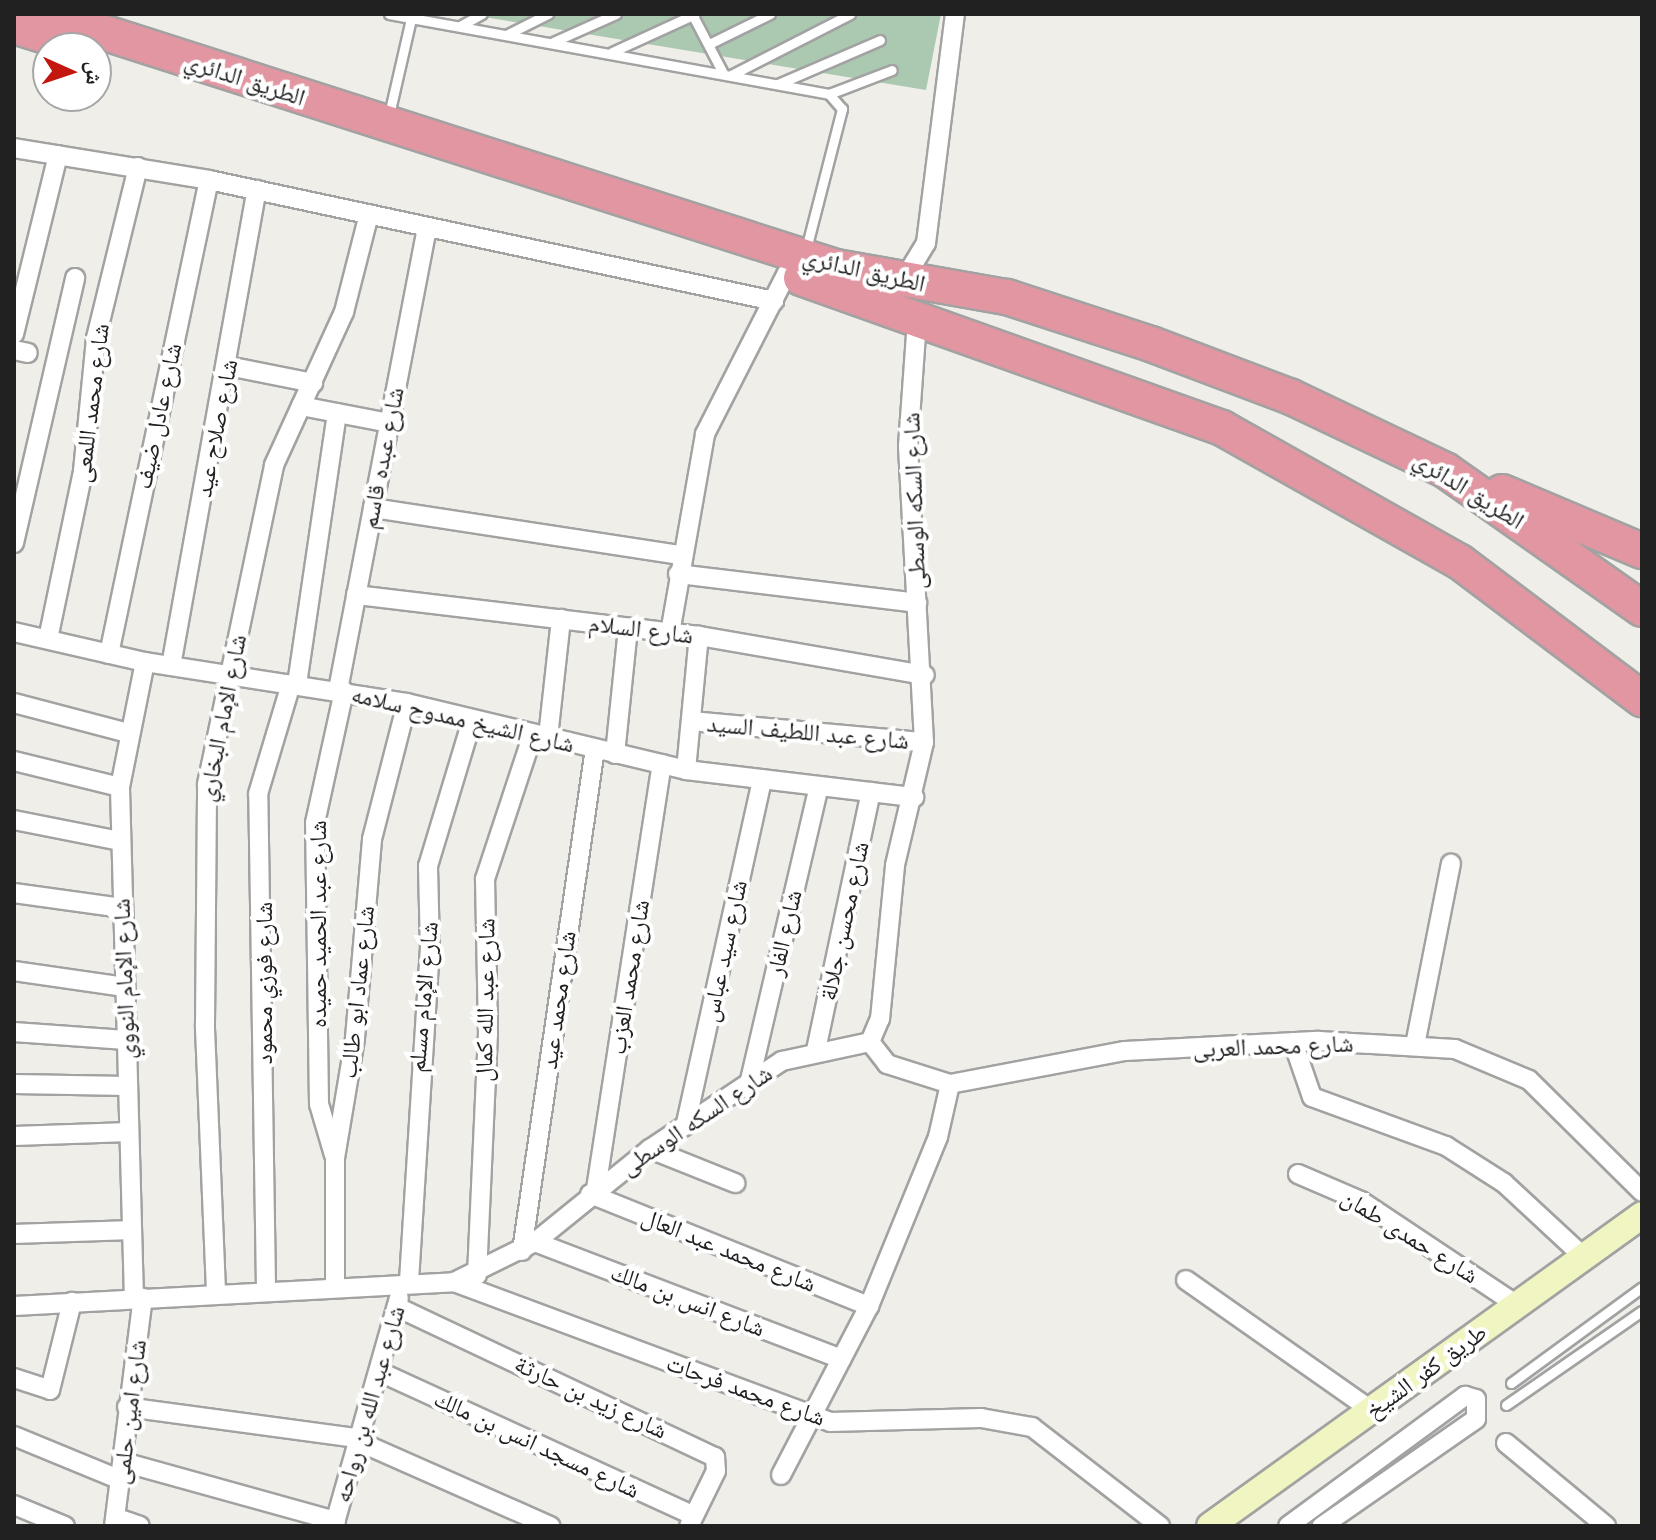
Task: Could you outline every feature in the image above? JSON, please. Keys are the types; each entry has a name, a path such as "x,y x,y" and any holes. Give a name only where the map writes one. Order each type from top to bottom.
{"highway":[{"name":"الطريق الدائري","path":"46,14 387,124 705,237 789,277 1159,403 1274,456 1460,562 1642,699"},
{"path":"14,26 33,32"},
{"name":"الطريق الدائري","path":"112,56 705,237"},
{"name":"الطريق الدائري","path":"789,277 903,281 1007,297 1291,397 1445,470 1642,609"},
{"path":"987,343 1007,297"},
{"path":"1445,470 1642,551"}],"street":[{"path":"903,281 926,243 955,14"},
{"path":"14,148 209,180 427,227 789,277 705,434 681,555 670,633"},
{"path":"14,334 58,155"},
{"name":"شارع محمد اللمعى","path":"48,639 80,486 96,338 138,167"},
{"name":"شارع عادل ضيف","path":"109,654 209,180"},
{"name":"شارع صلاح عيد","path":"171,666 228,366 257,190"},
{"name":"شارع الإمام البخاري","path":"216,1291 204,811 265,496 301,406 344,312 369,214"},
{"name":"شارع عبده قاسم","path":"341,691 356,595 427,227"},
{"path":"14,543 75,278"},
{"name":"شارع السكه الوسطى","path":"14,1306 266,1287 454,1282 477,1275 528,1246 650,1149 750,1080 816,1050 870,1042 880,1019 895,865 914,797 924,742 925,675 917,603 908,446 917,319"},
{"path":"228,366 313,383"},
{"path":"301,406 389,423"},
{"name":"شارع فوزي محمود","path":"266,1287 258,794 294,684 337,413"},
{"path":"373,508 681,555"},
{"path":"678,574 917,603"},
{"name":"شارع السلام","path":"356,595 699,636 925,675"},
{"name":"شارع عبد الله كمال","path":"477,1275 488,1034 485,879 541,735 561,619"},
{"path":"615,754 628,628"},
{"name":"شارع الشيخ ممدوح سلامه","path":"14,632 145,662 407,703 686,770 914,797"},
{"path":"686,770 699,636"},
{"name":"شارع الإمام النووي","path":"139,1298 132,1230 120,787 128,733 145,662"},
{"name":"شارع عبد الحميد حميده","path":"335,1158 319,1104 315,823 341,691"},
{"path":"14,703 128,733"},
{"name":"شارع عماد ابو طالب","path":"335,1284 335,1158 354,1049 372,839 407,703"},
{"name":"شارع الإمام مسلم","path":"406,1281 428,866 472,720"},
{"name":"شارع عبد اللطيف السيد","path":"691,721 924,742"},
{"name":"شارع محمد عيد","path":"528,1246 595,749"},
{"path":"14,761 120,787"},
{"name":"شارع محمد العزب","path":"593,1192 662,764"},
{"name":"شارع سيد عباس","path":"686,1123 762,779"},
{"name":"شارع الفار","path":"750,1080 819,786"},
{"name":"شارع محسن جلالة","path":"816,1050 871,792"},
{"path":"14,820 120,841"},
{"path":"1415,1045 1451,864"},
{"path":"14,893 122,908"},
{"path":"14,971 125,987"},
{"path":"14,1032 126,1040"},
{"name":"شارع محمد العربى","path":"870,1042 887,1064 950,1084 1111,1052 1293,1042 1455,1049 1529,1080 1642,1192"},
{"path":"1293,1042 1312,1097 1415,1131 1476,1163 1584,1257"},
{"path":"14,1084 128,1086"},
{"path":"781,1475 869,1306 938,1137 950,1084"},
{"path":"14,1136 129,1132"},
{"path":"650,1149 735,1183"},
{"name":"شارع حمدى طمان","path":"1298,1174 1361,1201 1517,1305"},
{"name":"شارع محمد عبد العال","path":"593,1192 869,1306"},
{"name":"طريق كفر الشيخ","path":"1239,1526 1386,1406 1517,1305 1642,1215"},
{"path":"14,1234 132,1230"},
{"name":"طريق كفر الشيخ","path":"1210,1526 1642,1234"},
{"name":"شارع انس بن مالك","path":"528,1246 841,1359"},
{"path":"1186,1280 1386,1406"},
{"name":"شارع عبد الله بن رواحه","path":"335,1524 363,1441 406,1281"},
{"name":"شارع محمد فرحات","path":"454,1282 811,1416 848,1425 981,1418 1032,1427 1160,1526"},
{"name":"شارع امين حلمى","path":"116,1522 139,1298"},
{"path":"14,1378 50,1390 72,1302"},
{"name":"شارع زيد بن حارثة","path":"397,1307 715,1457 716,1471 692,1521"},
{"name":"شارع مسجد انس بن مالك","path":"380,1372 692,1521"},
{"path":"1288,1526 1465,1396 1476,1399 1476,1419 1322,1526"},
{"path":"127,1407 363,1441 550,1526"},
{"path":"14,1436 122,1471 335,1524"},
{"path":"1506,1443 1606,1526"},
{"path":"14,1505 65,1526"},
{"path":"116,1522 140,1526"}],"lane":[{"path":"389,14 612,52 829,94 840,104 840,120 789,277"},
{"path":"460,26 482,14"},
{"path":"508,34 548,14"},
{"path":"553,42 616,14"},
{"path":"612,52 693,14 727,74"},
{"path":"709,44 770,14"},
{"path":"727,74 850,14"},
{"path":"387,124 413,16"},
{"path":"778,84 880,40"},
{"path":"829,94 892,70"},
{"path":"1511,1383 1642,1287"},
{"path":"1506,1405 1642,1311"}],"green space":[{"path":"466,14 941,14 926,90"}]}
